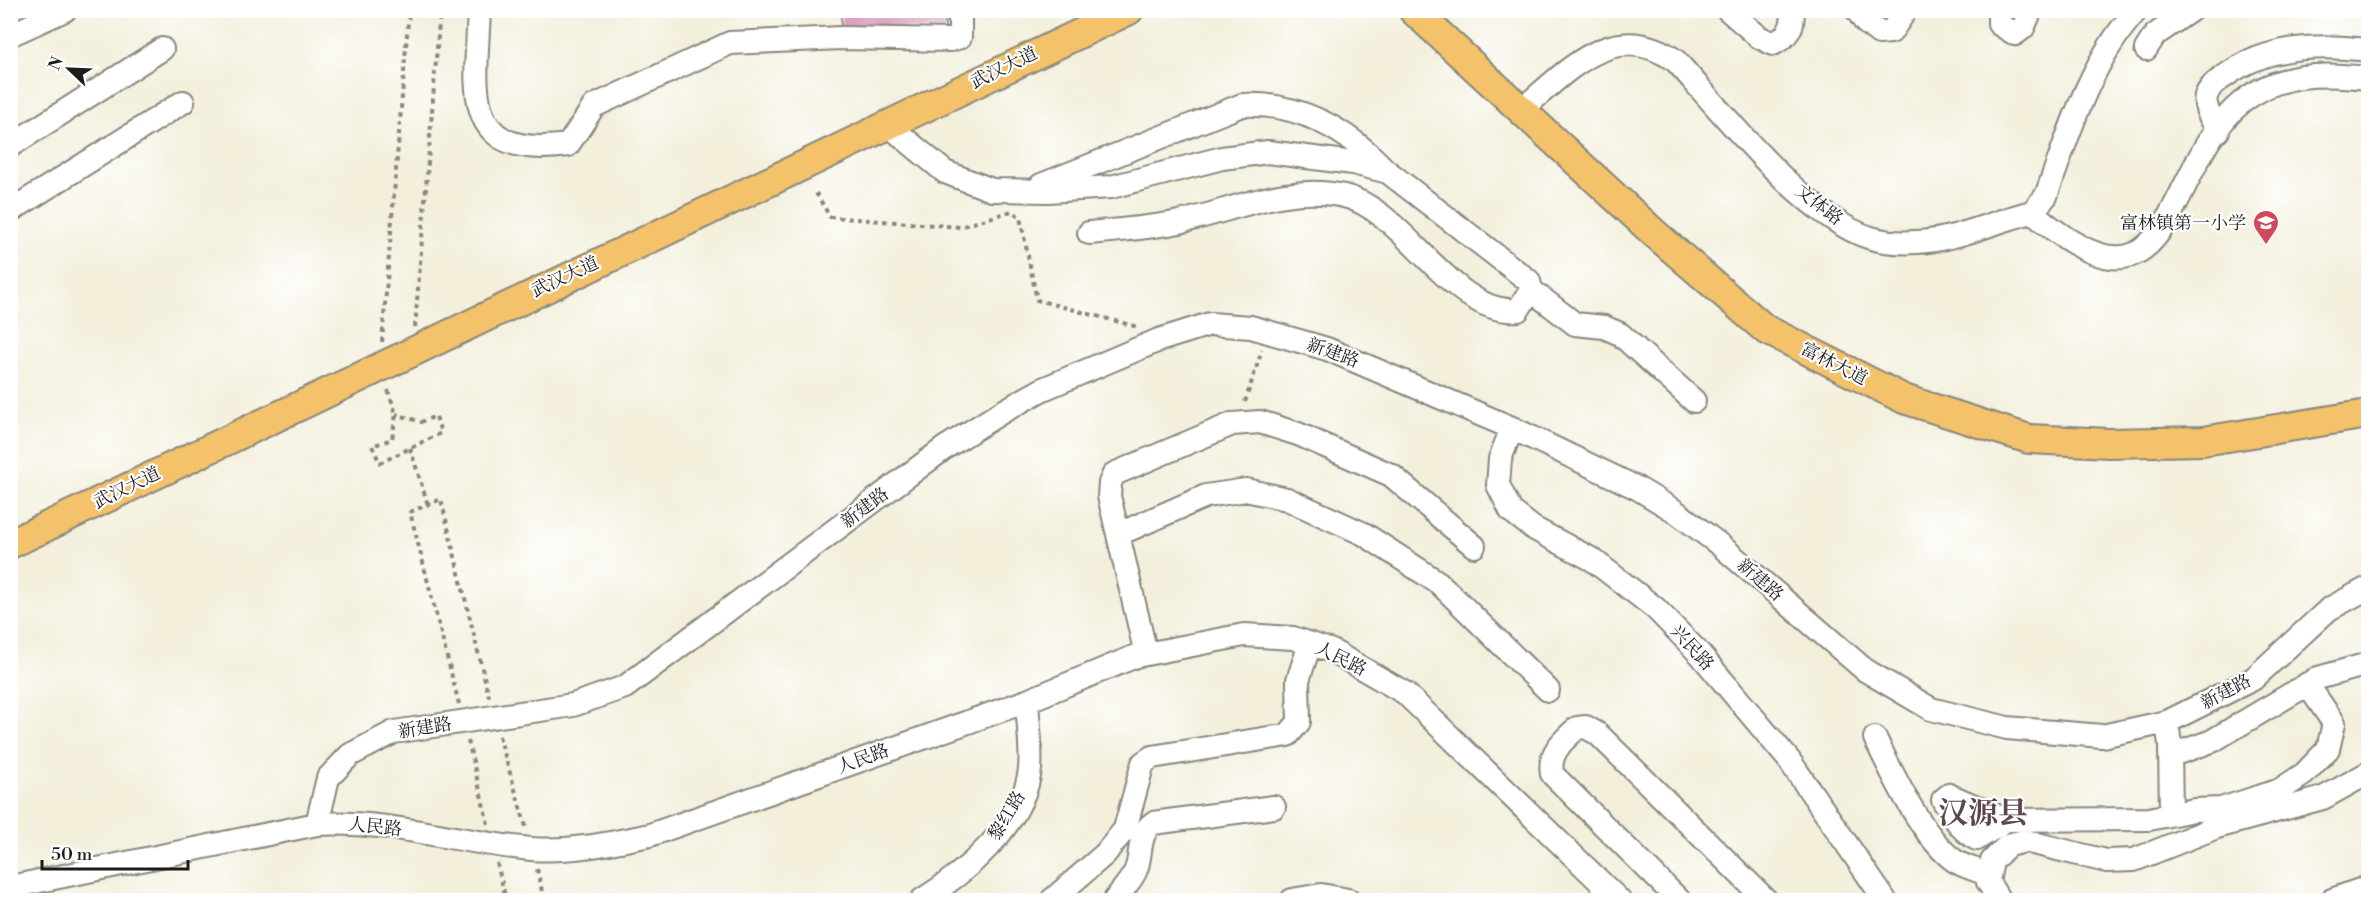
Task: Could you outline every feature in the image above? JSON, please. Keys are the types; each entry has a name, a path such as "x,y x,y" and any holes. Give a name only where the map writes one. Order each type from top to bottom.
{"main road":[{"name":"富林大道","path":"1413,10 1654,233 1765,329 1904,399 2029,439 2109,443 2203,441 2368,414"},
{"name":"武汉大道","path":"10,544 1124,11"}],"street":[{"path":"10,35 65,10"},
{"path":"479,10 478,103 484,122 502,139 550,148 568,145 594,106 730,43 754,40 841,38 951,40 960,37 960,10"},
{"path":"1728,10 1759,37 1773,44 1786,38 1794,20 1792,10"},
{"path":"1857,10 1865,22 1879,33 1891,32 1906,10"},
{"path":"1999,10 1999,24 2012,34 2023,28 2031,10"},
{"path":"2137,10 2099,64 2075,118 2046,196 2032,212 2050,228 2089,252 2118,259 2130,258 2143,249 2163,226 2218,130 2242,102 2284,80 2302,75 2368,78"},
{"path":"2146,49 2155,35 2191,10"},
{"name":"文体路","path":"1521,110 1588,54 1626,44 1644,47 1664,52 1676,61 1743,137 1815,208 1838,223 1871,238 1918,242 1952,236 2032,212"},
{"path":"2218,130 2206,106 2206,97 2216,82 2233,70 2262,56 2290,48 2313,46 2368,51"},
{"path":"10,146 162,49"},
{"path":"10,211 183,102"},
{"path":"1026,191 1242,105 1266,104 1284,108 1343,131 1369,152 1388,172 1529,281 1531,290 1575,324 1604,327 1620,334 1694,401"},
{"path":"886,124 945,172 992,190 1026,191 1111,187 1222,158 1268,152 1353,162 1388,172"},
{"path":"1089,233 1179,222 1257,200 1317,191 1346,196 1374,210 1439,271 1478,300 1506,311 1518,310 1531,290"},
{"name":"新建路","path":"317,824 328,778 350,755 394,732 573,705 625,687 946,447 1002,412 1043,389 1159,340 1209,324 1251,327 1327,349 1512,428 1637,488 1675,511 1720,545 1865,670 1931,709 2007,728 2102,736 2167,722 2253,679 2329,609 2368,588"},
{"path":"1146,654 1109,496 1110,483 1114,474 1239,423 1260,422 1298,434 1391,475 1474,546"},
{"name":"兴民路","path":"1512,428 1500,459 1498,485 1511,511 1533,528 1593,560 1656,608 1700,654 1789,760 1885,900"},
{"path":"1119,534 1206,496 1246,490 1287,499 1364,534 1438,583 1548,690"},
{"name":"人民路","path":"10,886 317,824 353,822 532,849 588,848 650,834 1027,700 1146,654 1244,635 1293,638 1332,651 1405,693 1619,900"},
{"path":"1052,900 1104,854 1125,830 1143,763 1152,757 1288,735 1299,722 1298,680 1310,644"},
{"path":"2170,745 2181,752 2212,741 2318,678 2368,664"},
{"path":"2006,820 2149,819 2171,814 2221,809 2280,790 2304,774 2328,749 2334,723 2307,684"},
{"name":"黎红路","path":"922,900 946,885 982,854 1021,800 1030,770 1027,700"},
{"path":"2167,722 2170,745 2171,814"},
{"path":"1679,900 1552,774 1550,763 1554,752 1577,728 1586,727 1598,734 1766,900"},
{"path":"1875,738 1892,773 1935,845 1956,862 1989,875"},
{"path":"1999,900 1988,882 1989,875 1992,861 2008,845 2025,841 2106,861 2134,860 2217,827 2323,798 2368,772"},
{"path":"1115,900 1136,871 1141,840 1146,828 1153,824 1274,807"},
{"path":"2332,900 2368,888"},
{"path":"1292,900 1321,895 1348,900"}],"path":[{"path":"396,414 421,422 436,416 441,433 380,463 372,446 392,439 396,414 380,366 409,10"},
{"path":"414,350 440,10"},
{"path":"816,193 830,217 960,227 1012,211 1020,218 1037,300 1139,327"},
{"path":"1239,423 1268,332"},
{"path":"410,448 428,505"},
{"path":"410,512 441,499"}],"building":[{"path":"841,10 945,10 945,30 841,27"}],"place":[{"name":"富林镇第一小学","path":"2266,246"}],"district":[{"name":"汉源县","path":"1983,814"}]}
